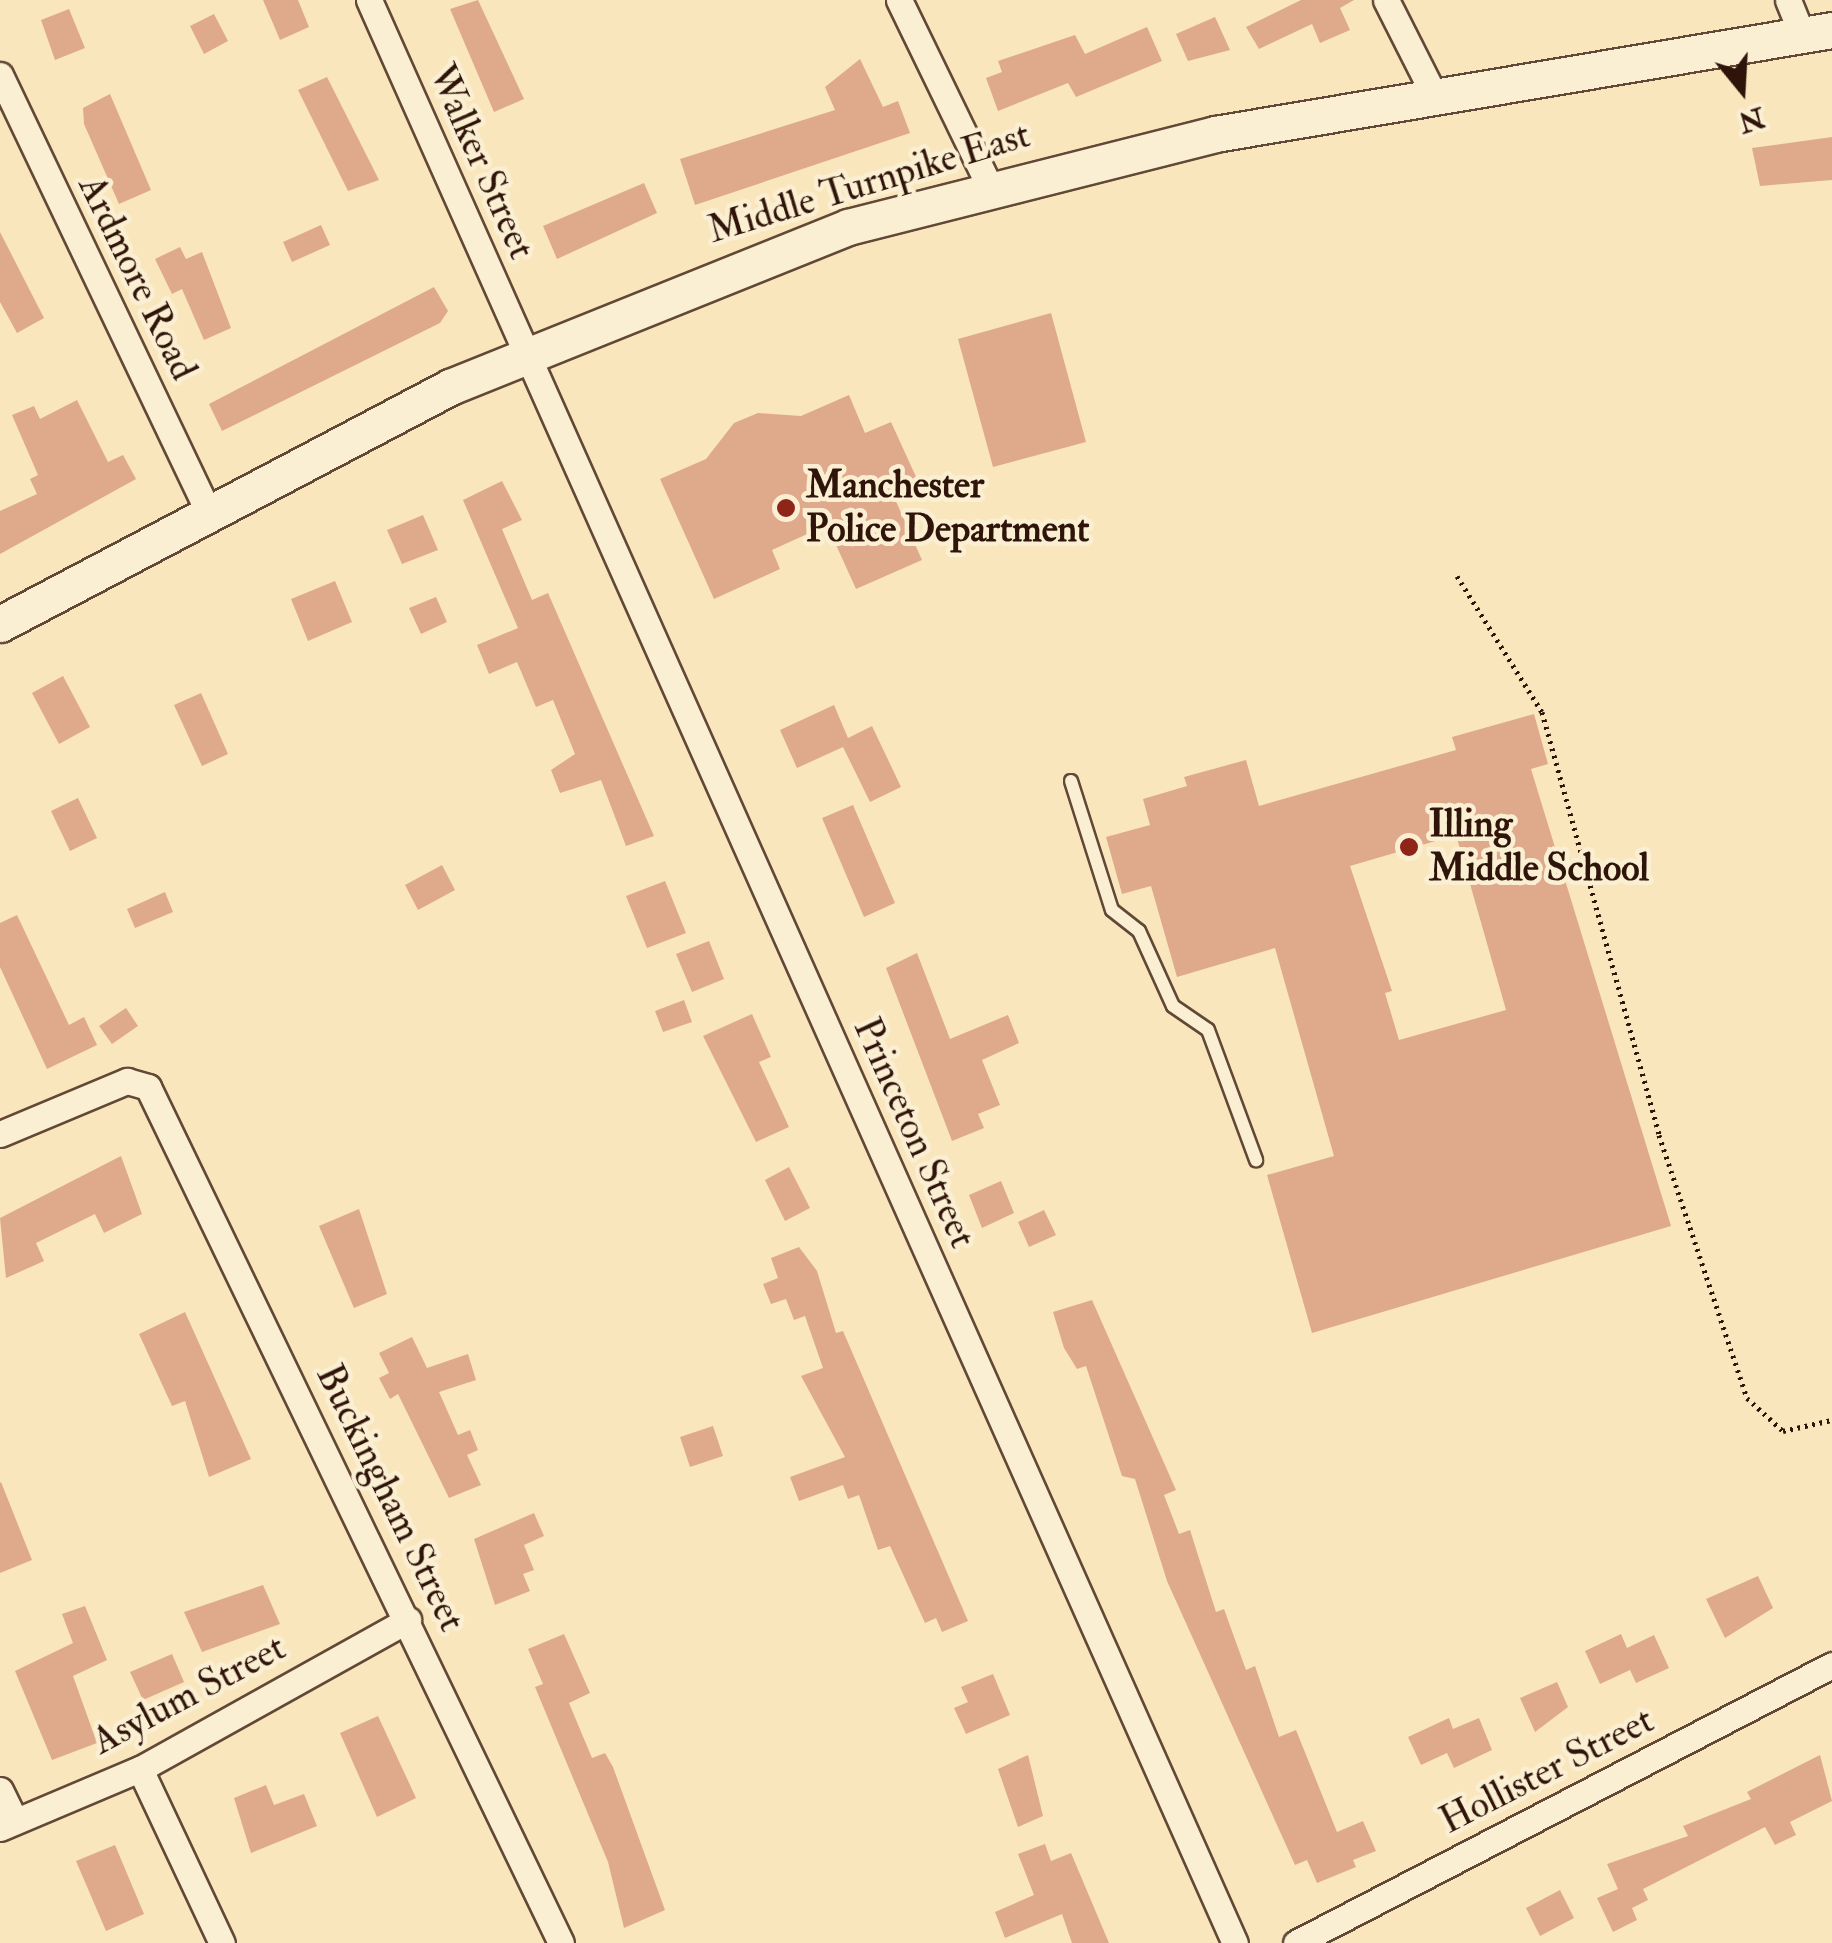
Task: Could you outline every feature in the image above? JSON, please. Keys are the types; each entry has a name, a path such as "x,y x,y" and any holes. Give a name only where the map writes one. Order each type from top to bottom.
{"main road":[{"name":"Middle Turnpike East","path":"0,624 526,354 721,272 989,185 1433,92 1817,32"}],"street":[{"name":"Walker Street","path":"369,0 526,354"},
{"path":"900,0 989,185"},
{"path":"1386,0 1433,92"},
{"path":"1788,0 1817,32"},
{"name":"Ardmore Road","path":"0,75 210,513"},
{"name":"Princeton Street","path":"526,354 1235,1943"},
{"name":"Buckingham Street","path":"3,1124 126,1081 148,1087 561,1943"},
{"name":"Asylum Street","path":"7,1825 140,1768 408,1620"},
{"name":"Hollister Street","path":"1296,1943 1832,1666"},
{"path":"140,1768 222,1943"},
{"path":"0,1790 7,1825"}],"lane":[{"path":"1071,781 1112,910 1139,931 1173,1006 1208,1030 1256,1160"}],"path":[{"path":"1457,576 1542,712 1660,1135 1746,1398 1784,1431 1832,1420"}],"building":[{"path":"263,0 298,0 309,27 280,40"},
{"path":"478,0 524,99 494,112 450,9"},
{"path":"1301,0 1354,0 1340,8 1350,30 1320,43 1312,24 1259,49 1246,27"},
{"path":"69,9 85,48 55,60 41,20"},
{"path":"214,14 228,41 204,54 190,26"},
{"path":"1215,17 1230,50 1188,61 1176,34"},
{"path":"1147,27 1162,61 1076,97 1068,83 998,111 986,78 1002,72 998,61 1075,35 1085,54"},
{"path":"860,59 883,107 898,101 910,133 695,205 680,159 835,110 825,87"},
{"path":"327,77 379,180 348,191 298,90"},
{"path":"110,94 151,190 119,204 84,124 83,108"},
{"path":"1832,137 1832,180 1760,186 1752,148"},
{"path":"644,183 657,213 557,259 543,226"},
{"path":"321,225 330,245 292,262 283,242"},
{"path":"0,232 44,318 17,333 0,302"},
{"path":"180,247 186,259 202,252 231,328 204,340 182,289 172,294 155,259"},
{"path":"434,287 448,311 440,323 222,431 209,404"},
{"path":"1051,313 1086,442 993,467 958,339"},
{"name":"Manchester Police Department","path":"849,395 865,433 891,422 917,479 891,490 922,560 856,589 827,525 772,550 780,569 714,599 660,479 706,459 734,423 758,413 801,416"},
{"path":"77,400 108,462 123,455 136,479 0,554 0,511 37,494 30,479 38,475 12,415 34,406 40,419"},
{"path":"502,481 522,520 502,529 532,600 548,593 654,836 626,846 601,780 560,793 551,770 575,754 553,700 536,707 517,662 489,674 477,645 518,628 463,500"},
{"path":"423,515 438,550 402,564 387,530"},
{"path":"335,581 352,622 308,641 291,599"},
{"path":"436,597 447,622 421,634 409,608"},
{"path":"63,676 90,727 59,744 32,693"},
{"path":"201,693 228,754 202,766 174,705"},
{"path":"834,705 848,738 872,726 901,787 870,802 843,747 797,768 780,730"},
{"path":"1534,714 1548,764 1531,769 1671,1226 1312,1333 1267,1175 1334,1156 1275,948 1177,977 1151,886 1122,894 1106,837 1150,825 1143,799 1187,786 1184,777 1246,760 1259,806 1456,750 1452,737","holes":["1456,835 1506,1010 1399,1040 1385,993 1392,991 1350,866"]},
{"path":"78,798 97,838 70,851 51,811"},
{"path":"853,805 895,903 864,917 822,818"},
{"path":"442,865 455,890 418,910 405,885"},
{"path":"665,881 686,933 647,948 626,896"},
{"path":"165,892 173,912 135,928 127,909"},
{"path":"17,915 69,1025 84,1017 97,1045 47,1069 0,967 0,923"},
{"path":"709,941 724,979 692,992 676,954"},
{"path":"917,953 950,1039 1008,1015 1019,1043 982,1060 1000,1105 978,1114 984,1128 952,1141 886,968"},
{"path":"684,1000 692,1022 663,1032 655,1011"},
{"path":"126,1008 138,1026 112,1044 99,1026"},
{"path":"752,1014 771,1057 759,1062 789,1127 756,1142 703,1036"},
{"path":"121,1156 142,1214 104,1233 95,1214 36,1243 44,1261 6,1278 0,1218"},
{"path":"789,1167 810,1208 785,1221 765,1180"},
{"path":"1001,1181 1014,1213 982,1228 969,1195"},
{"path":"359,1209 387,1294 354,1308 319,1226"},
{"path":"1044,1210 1056,1235 1029,1247 1018,1222"},
{"path":"799,1247 817,1271 836,1333 843,1331 968,1621 942,1632 936,1618 925,1623 890,1546 878,1550 859,1495 848,1499 843,1485 799,1501 790,1477 845,1457 801,1376 823,1368 805,1316 794,1320 786,1299 771,1304 763,1284 778,1278 771,1258"},
{"path":"1092,1300 1176,1490 1164,1495 1179,1534 1190,1530 1216,1612 1224,1609 1246,1670 1255,1666 1279,1737 1296,1730 1337,1832 1363,1821 1376,1851 1353,1860 1356,1867 1317,1883 1307,1860 1295,1865 1167,1581 1135,1479 1122,1476 1086,1366 1077,1369 1064,1348 1053,1312"},
{"path":"185,1312 251,1459 209,1477 185,1401 172,1406 139,1334"},
{"path":"412,1337 427,1368 468,1354 476,1380 439,1392 458,1435 470,1430 478,1450 467,1455 481,1485 449,1498 398,1394 390,1399 379,1378 389,1373 379,1353"},
{"path":"713,1426 723,1456 690,1467 680,1437"},
{"path":"0,1483 32,1560 0,1573"},
{"path":"534,1513 544,1536 524,1545 534,1570 523,1574 530,1591 495,1605 474,1539"},
{"path":"1758,1576 1773,1608 1725,1638 1706,1599"},
{"path":"263,1585 280,1624 202,1652 184,1612"},
{"path":"85,1606 107,1660 73,1676 97,1743 52,1760 15,1671 73,1643 62,1614"},
{"path":"564,1634 590,1693 569,1703 592,1758 605,1753 613,1767 665,1910 624,1928 608,1862 535,1687 543,1684 528,1649"},
{"path":"1621,1634 1627,1648 1654,1635 1669,1668 1636,1683 1630,1670 1600,1684 1585,1651"},
{"path":"172,1654 184,1682 143,1700 130,1672"},
{"path":"993,1674 1010,1715 966,1734 954,1708 968,1702 961,1687"},
{"path":"1557,1682 1568,1707 1535,1732 1520,1698"},
{"path":"378,1716 416,1798 377,1817 340,1733"},
{"path":"1449,1718 1453,1729 1479,1718 1492,1750 1454,1768 1447,1753 1421,1765 1408,1737"},
{"path":"1028,1755 1043,1816 1018,1827 998,1769"},
{"path":"1820,1755 1832,1801 1790,1822 1796,1835 1775,1845 1765,1827 1643,1889 1648,1900 1632,1908 1637,1920 1613,1932 1597,1898 1618,1889 1607,1864 1688,1836 1683,1826 1751,1799 1747,1792"},
{"path":"266,1785 274,1805 304,1794 317,1826 251,1853 234,1798"},
{"path":"1045,1844 1051,1861 1071,1853 1109,1943 1072,1943 1062,1914 1005,1938 995,1912 1034,1895 1018,1854"},
{"path":"115,1845 144,1914 106,1931 76,1861"},
{"path":"1560,1890 1574,1918 1540,1936 1526,1908"}],"place":[{"name":"Manchester Police Department","path":"786,508"},
{"name":"Illing Middle School","path":"1409,847"}]}
